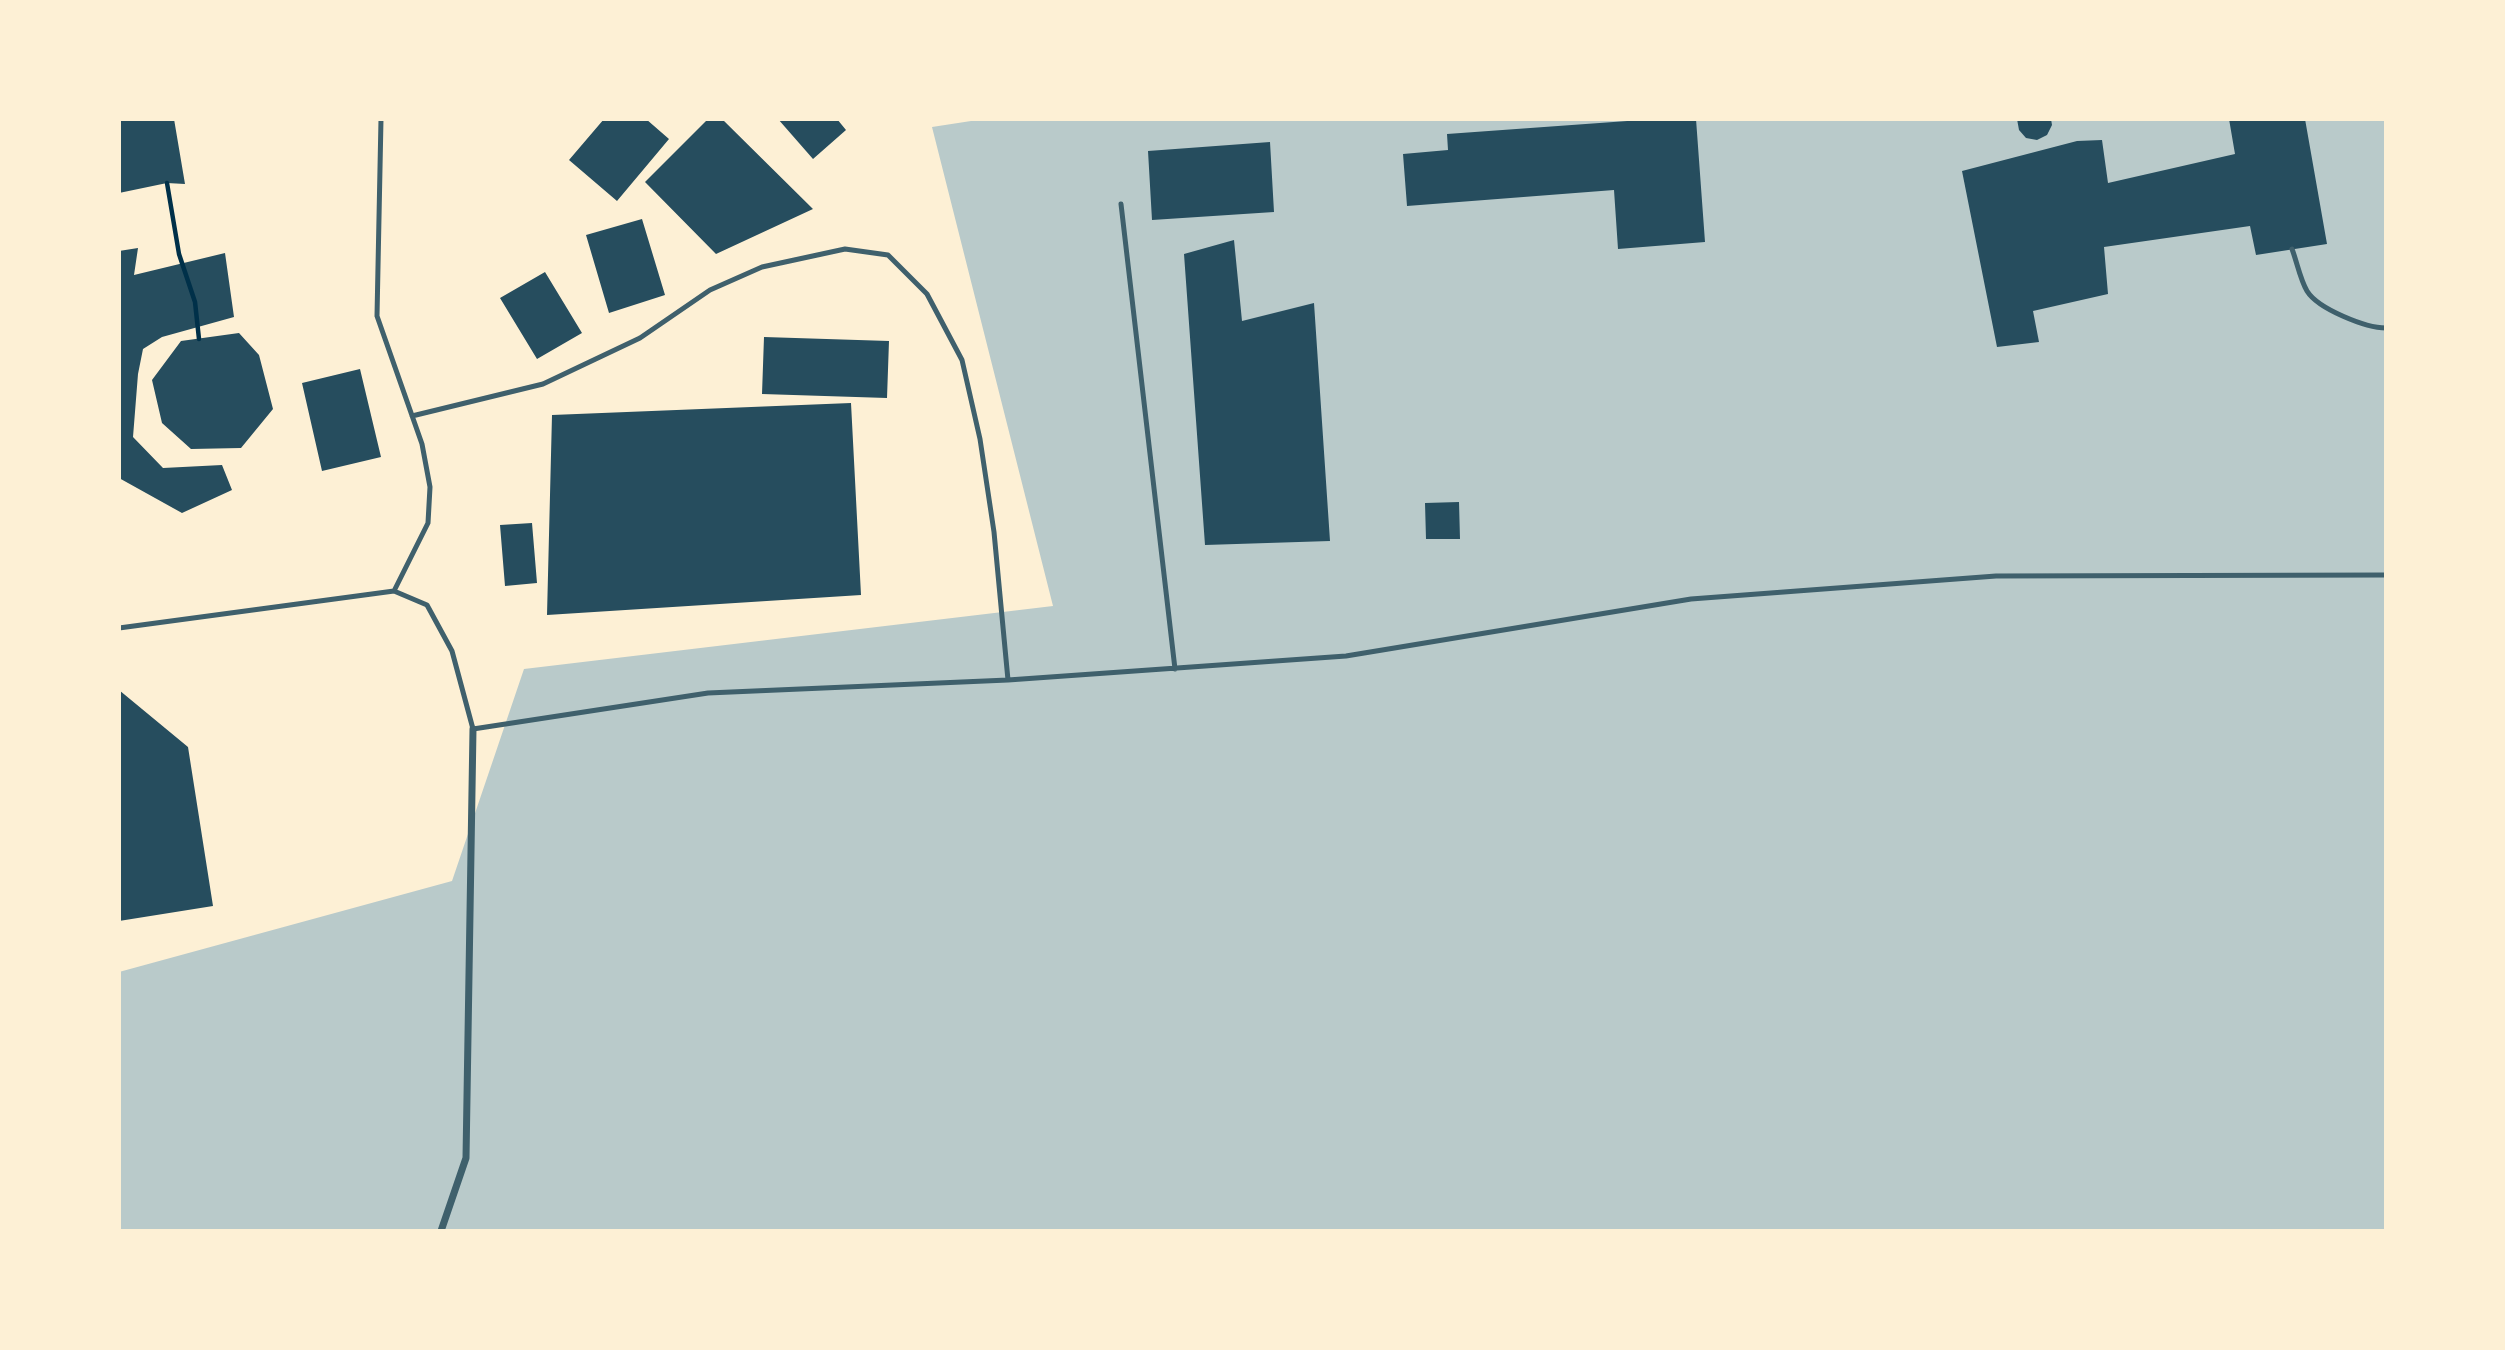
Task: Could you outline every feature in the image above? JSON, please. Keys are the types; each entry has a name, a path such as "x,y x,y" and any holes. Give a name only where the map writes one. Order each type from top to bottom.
{"street":[{"path":"442,1231 466,1158 473,729"}],"lane":[{"path":"381,119 377,316 422,444 430,487 428,523 394,591"},
{"path":"1121,204 1175,668"},
{"path":"412,416 543,384 640,338 710,290 762,267 845,248 888,255 927,294 962,360 980,439 994,532 1008,680"},
{"path":"2292,249 2308,293 2335,313 2377,328 2386,328"},
{"path":"119,628 394,591 427,605 452,651 473,729 708,694 1008,680 1346,656 1691,599 1996,576 2386,575"}],"path":[{"path":"167,183 179,254 195,302 199,338"}],"shaded area":[{"path":"984,119 2386,119 2386,1231 119,1231 119,972 452,881 524,669 1053,606 932,127"}],"building":[{"path":"119,119 174,119 185,184 167,183 119,193"},
{"path":"604,119 646,119 669,139 617,201 569,160"},
{"path":"708,119 722,119 813,209 716,254 645,182"},
{"path":"778,119 837,119 846,130 813,159"},
{"path":"1655,119 1696,119 1705,242 1618,249 1614,190 1407,206 1403,154 1448,150 1447,134"},
{"path":"2017,119 2051,119 2052,125 2047,135 2037,140 2026,138 2019,130"},
{"path":"2229,119 2305,119 2327,244 2256,255 2250,226 2104,247 2108,294 2033,311 2039,342 1997,347 1962,171 2077,141 2102,140 2108,183 2235,154"},
{"path":"1270,142 1274,212 1152,220 1148,151"},
{"path":"642,219 665,295 609,313 586,235"},
{"path":"1234,240 1242,321 1314,303 1330,541 1205,545 1184,254"},
{"path":"138,248 134,275 225,253 234,317 162,337 143,349 138,374 133,437 163,468 222,465 232,490 182,513 119,478 119,251"},
{"path":"545,272 582,333 537,359 500,298"},
{"path":"239,333 259,355 273,409 241,448 191,449 162,423 152,380 181,341"},
{"path":"764,337 889,341 887,398 762,394"},
{"path":"360,369 381,457 322,471 302,383"},
{"path":"851,403 861,595 547,615 552,415"},
{"path":"1459,502 1460,539 1426,539 1425,503"},
{"path":"532,523 537,583 505,586 500,525"},
{"path":"119,690 188,747 213,906 119,921"}]}
